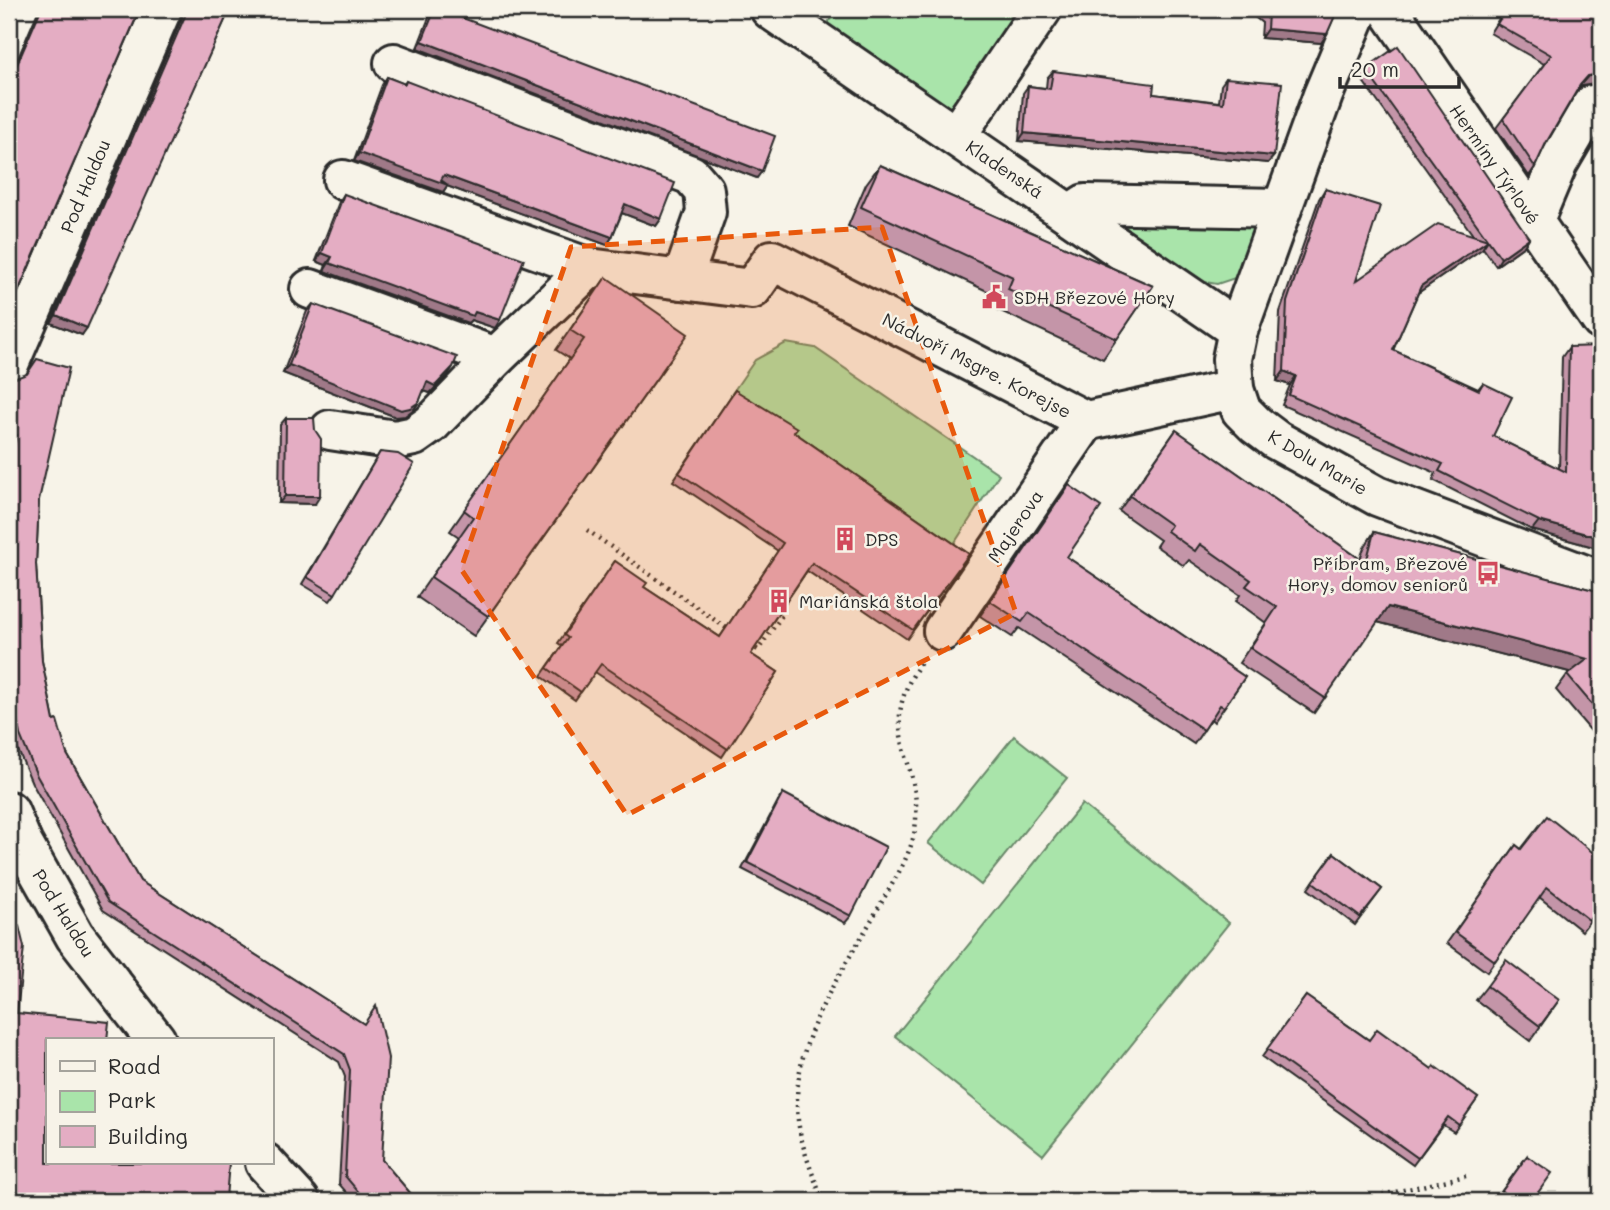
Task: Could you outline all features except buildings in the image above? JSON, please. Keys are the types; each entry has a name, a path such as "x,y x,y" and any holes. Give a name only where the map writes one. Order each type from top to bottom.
{"street":[{"name":"Pod Haldou","path":"9,364 162,9"},
{"name":"Kladenská","path":"771,9 1238,330"},
{"path":"956,136 1042,9"},
{"name":"K Dolu Marie","path":"1359,9 1323,95 1238,330 1232,359 1234,389 1241,410 1276,440 1377,496 1601,581"},
{"name":"Hermíny Týrlové","path":"1388,9 1601,320"},
{"path":"343,180 589,268 682,280 706,212 704,190 691,176 394,63"},
{"path":"1534,220 1558,163 1592,105"},
{"path":"1070,214 1085,204 1282,208"},
{"name":"Nádvoří Msgre. Korejse","path":"682,280 752,289 772,260 1086,421 1234,389"},
{"path":"330,430 395,440 414,436 431,424 589,268"},
{"path":"310,289 496,357"},
{"name":"Majerova","path":"943,631 1086,421"},
{"name":"Pod Haldou","path":"9,811 23,844 75,936 154,1038"},
{"path":"266,1164 300,1201"}],"path":[{"path":"587,530 735,634"},
{"path":"746,642 758,650 783,614 774,608"},
{"path":"823,1201 804,1152 800,1129 797,1105 801,1062 815,1022 904,862 915,830 916,795 900,737 900,707 910,678 943,631"},
{"path":"1354,1201 1466,1177"}],"highlighted area":[{"path":"882,227 1016,613 627,815 461,569 571,247"}],"green space":[{"path":"838,9 1021,9 951,111 826,25"},
{"path":"1240,218 1256,227 1235,278 1217,284 1199,281 1108,220"},
{"path":"786,343 815,348 999,474 950,550 792,434 731,395 755,360"},
{"path":"1014,736 1067,778 981,885 928,843"},
{"path":"1082,804 1229,923 1043,1155 895,1036"}],"place":[{"name":"SDH Březové Hory","path":"994,297"},
{"name":"DPS","path":"845,539"},
{"name":"Příbram, Březové Hory, domov seniorů","path":"1488,573"},
{"name":"Mariánská štola","path":"779,601"}]}
